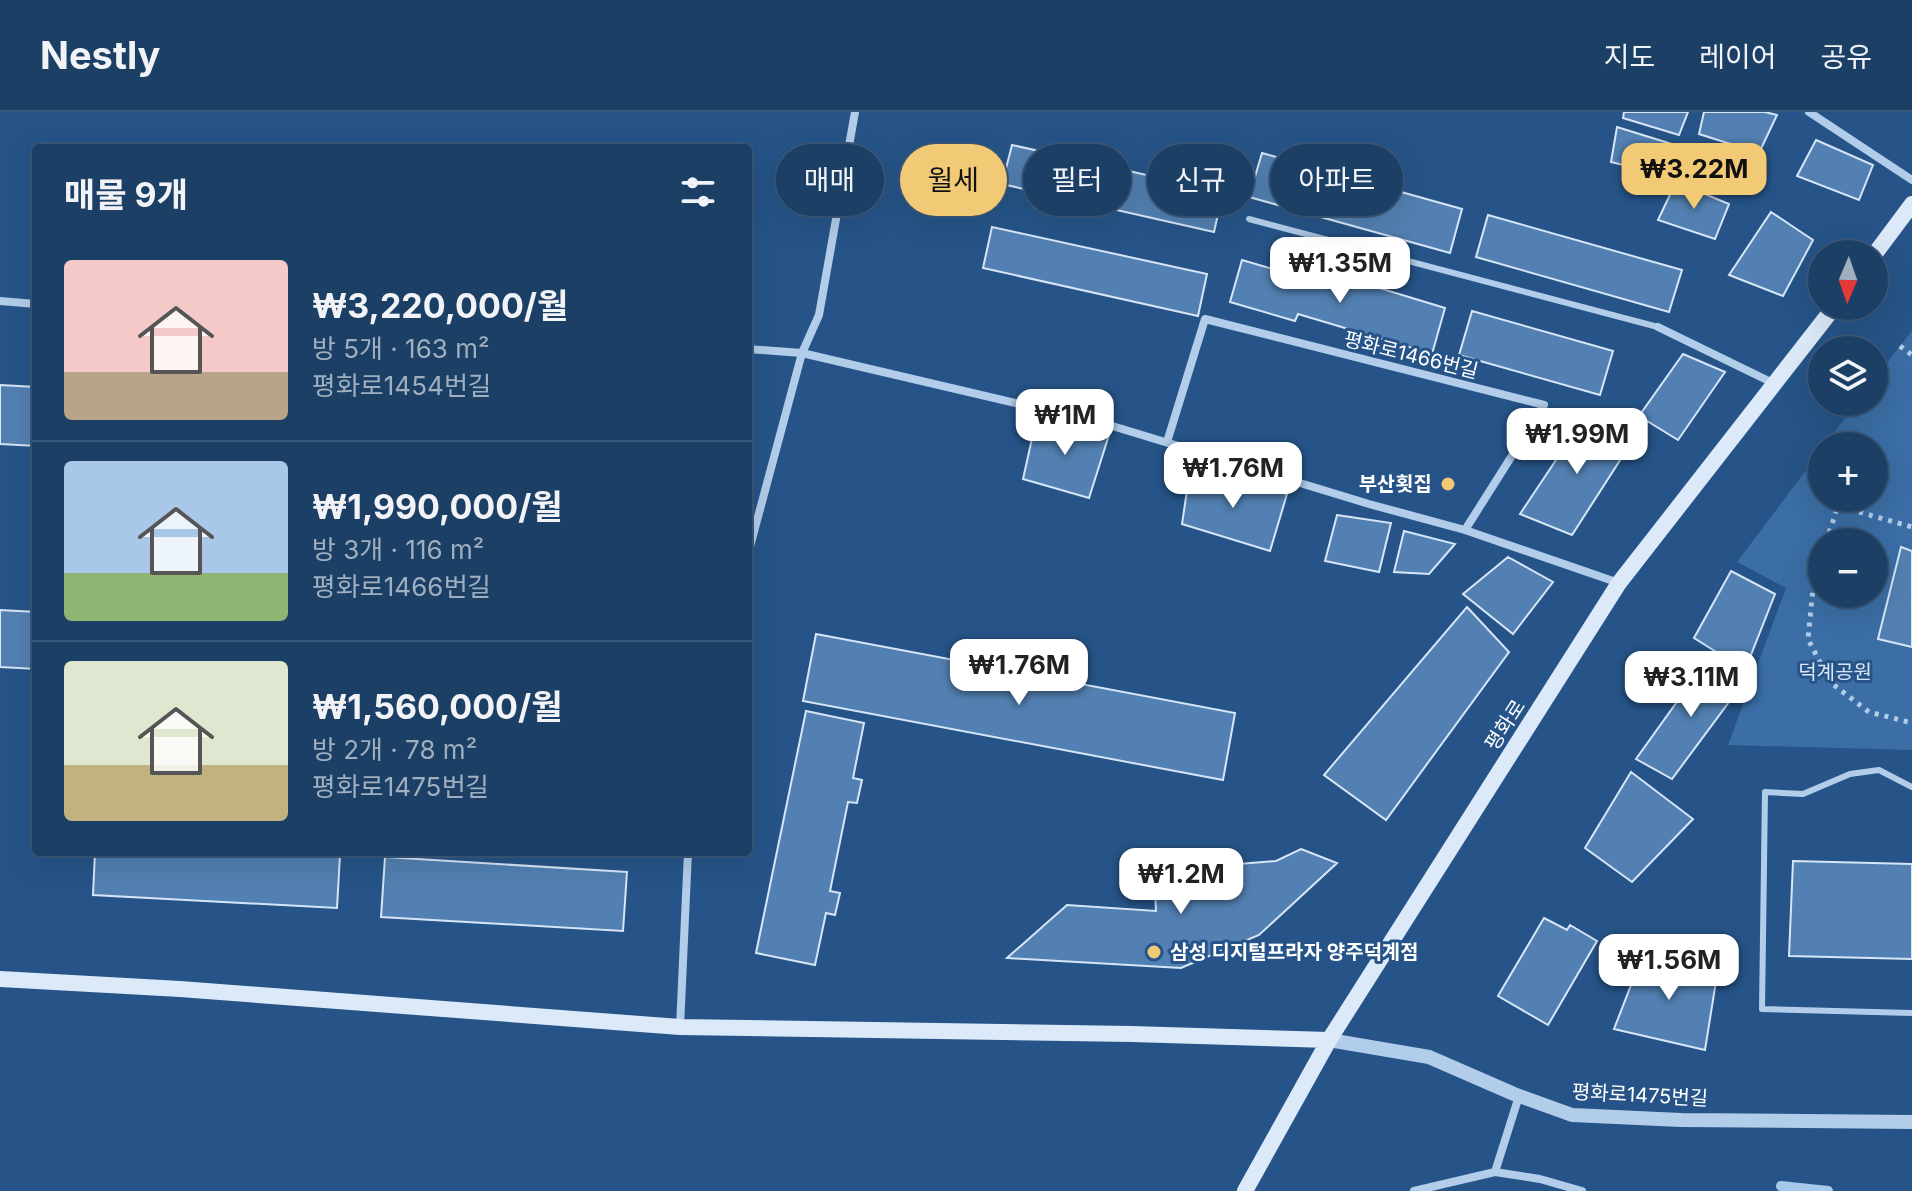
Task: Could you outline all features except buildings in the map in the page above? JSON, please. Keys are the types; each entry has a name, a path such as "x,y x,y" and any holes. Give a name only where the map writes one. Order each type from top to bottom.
{"main road":[{"path":"1885,240 1912,204"},
{"name":"평화로","path":"1245,1191 1329,1040 1619,583 1825,320"},
{"path":"0,979 180,989 680,1027 1329,1040"}],"street":[{"path":"752,539 802,353 819,315 855,112"},
{"path":"1809,112 1912,180"},
{"path":"0,301 32,304"},
{"name":"평화로1466번길","path":"1167,442 1205,319 1544,405 1465,530"},
{"path":"1658,327 1776,385"},
{"path":"752,349 802,353 1109,425 1465,530 1619,583"},
{"path":"680,1027 688,856"},
{"name":"평화로1475번길","path":"1329,1040 1429,1057 1572,1115 1681,1120 1912,1122"},
{"path":"1495,1172 1519,1096"},
{"path":"1414,1191 1495,1172 1540,1179 1582,1191"}],"lane":[{"path":"1249,219 1658,327"},
{"path":"1912,787 1879,770 1850,774 1803,794 1765,792 1762,1009 1912,1013"}],"path":[{"path":"1900,346 1912,355"},
{"path":"1831,528 1838,506 1912,527"},
{"path":"1811,608 1808,639 1830,682 1869,712 1912,723"}],"green space":[{"name":"덕계공원","path":"1912,331 1912,750 1728,745 1786,588 1737,562 1808,468 1808,512 1888,512 1888,432 1834,432 1846,416 1888,416 1888,361"}],"waterway":[{"path":"1781,1186 1828,1191"}],"place":[{"name":"부산횟집","path":"1448,484"},
{"name":"삼성 디지털프라자 양주덕계점","path":"1154,952"}]}
